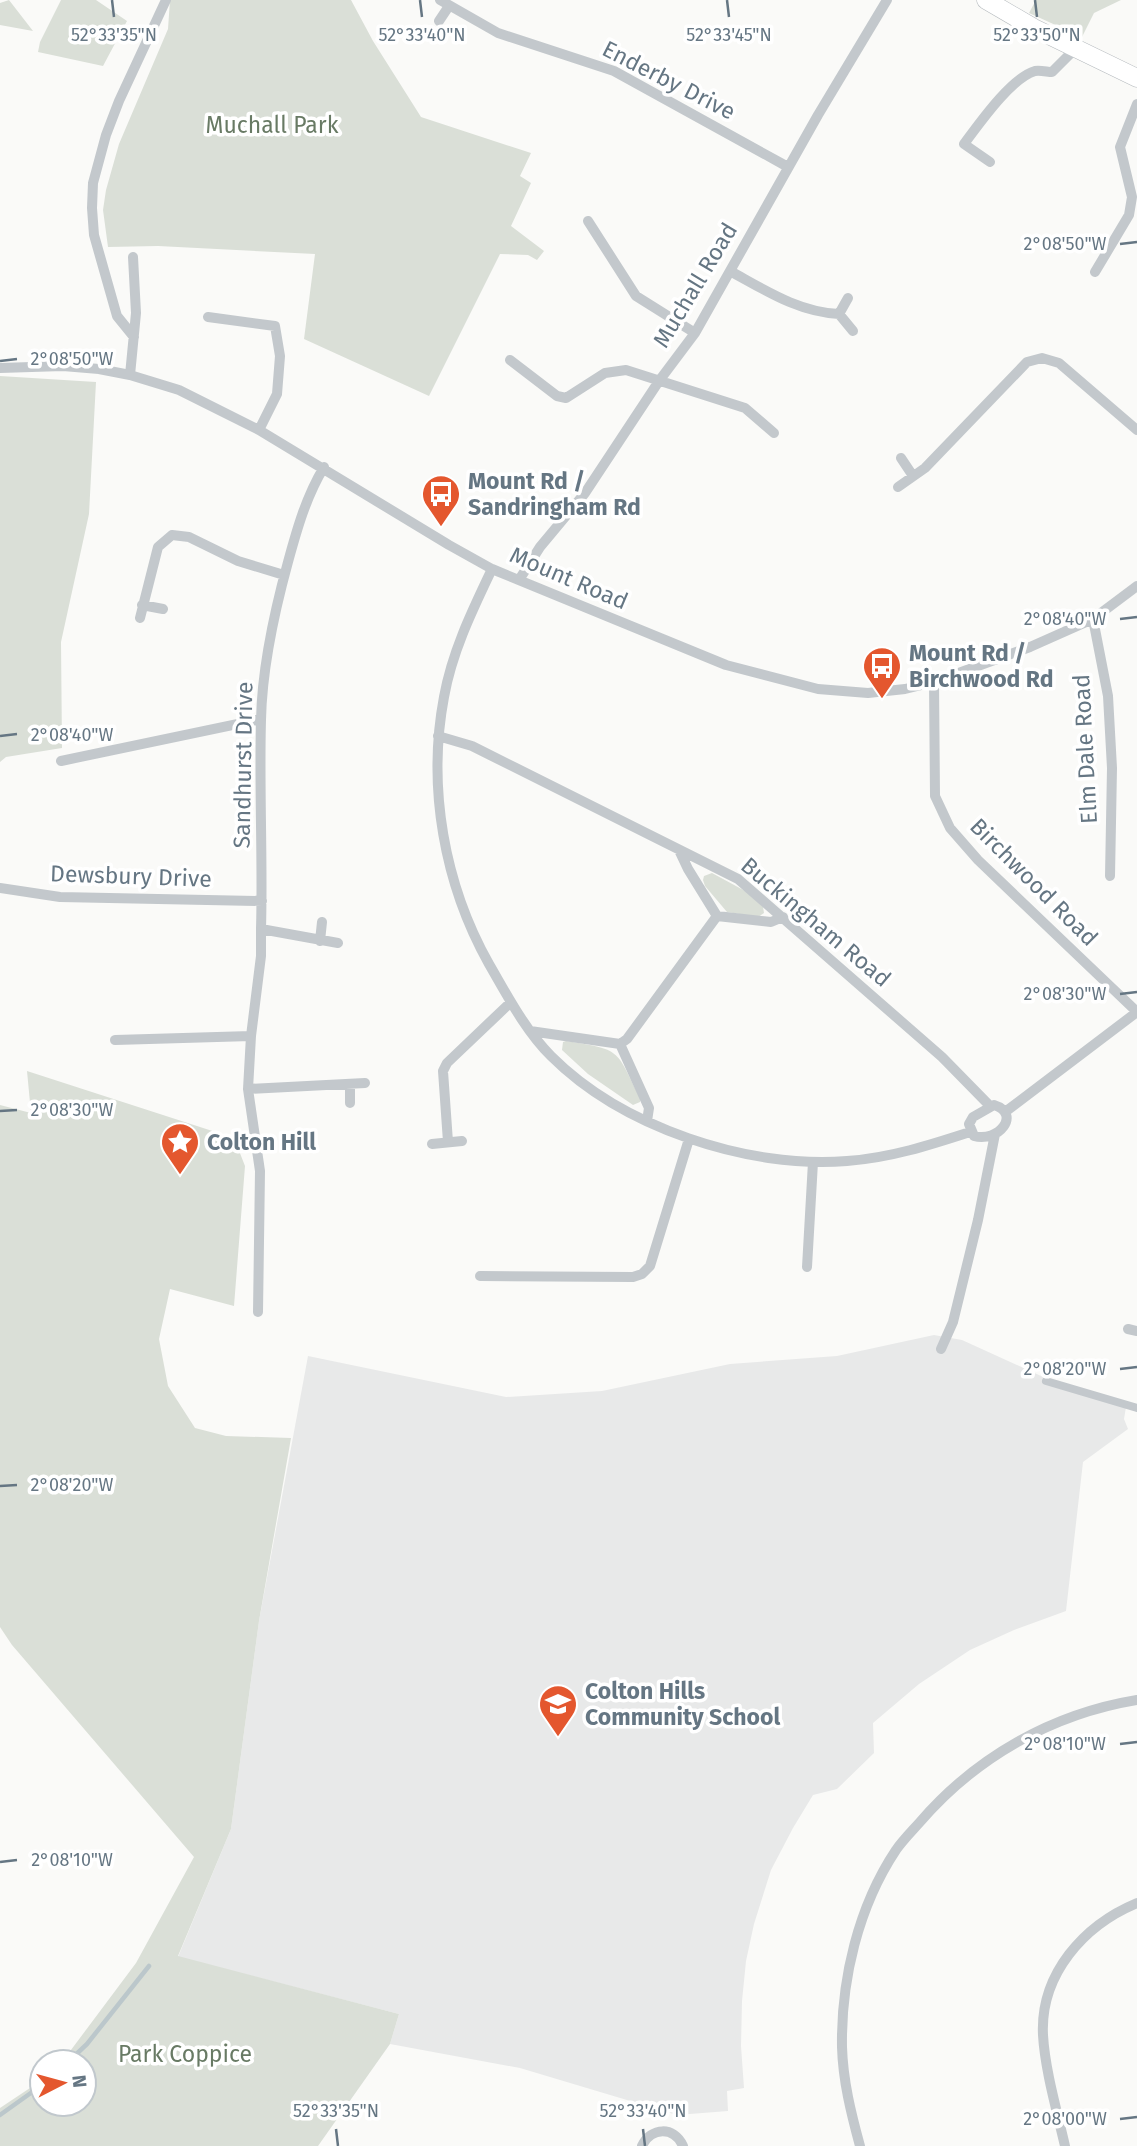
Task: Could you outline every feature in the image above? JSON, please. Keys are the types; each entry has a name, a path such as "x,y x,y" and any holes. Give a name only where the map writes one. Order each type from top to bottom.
{"highway":[{"path":"986,0 1137,78"}],"street":[{"path":"134,337 117,316 94,235 93,183 118,101 166,0"},
{"name":"Muchall Road","path":"519,580 540,547 585,492 659,381 695,333 788,167 887,0"},
{"name":"Enderby Drive","path":"439,21 445,3 498,33 600,65 788,167"},
{"path":"990,162 964,144 988,112 1021,80 1036,71 1052,72 1076,48"},
{"path":"1095,272 1129,215 1132,197 1120,147 1137,104"},
{"path":"588,220 636,296 695,333"},
{"path":"130,375 136,313 133,257"},
{"path":"730,271 791,304 839,314 853,331"},
{"path":"110,293 135,291"},
{"path":"839,314 848,298"},
{"path":"208,317 275,326 280,356 277,394 259,430"},
{"path":"898,487 925,468 1027,362 1042,358 1059,363 1137,430"},
{"path":"510,360 557,396 566,398 605,373 626,370 745,408 774,433"},
{"name":"Mount Road","path":"0,368 63,366 130,375 179,390 259,430 324,467 492,569 726,665 788,682 847,693 905,689 934,682 1030,648 1093,619 1137,586"},
{"path":"901,458 913,476"},
{"name":"Sandhurst Drive","path":"258,1312 260,1171 248,1089 261,956 261,719 266,660 284,575 304,509 324,467"},
{"path":"140,618 158,547 172,535 189,537 238,561 284,575"},
{"path":"492,569 458,643 444,696 438,736 437,780 453,882 477,942 511,1002 549,1054 582,1084 647,1121 689,1139 758,1157 813,1162 848,1161 913,1151 971,1132"},
{"path":"142,605 163,609"},
{"name":"Elm Dale Road","path":"1093,619 1108,696 1112,768 1110,876"},
{"name":"Birchwood Road","path":"934,682 934,796 950,828 978,860 1137,1012"},
{"path":"61,761 261,719"},
{"name":"Buckingham Road","path":"438,736 472,746 738,879 942,1057 990,1106"},
{"path":"679,850 717,916"},
{"name":"Dewsbury Drive","path":"0,888 60,897 262,901"},
{"path":"717,916 771,922 783,917"},
{"path":"530,1031 620,1044 627,1039 717,916"},
{"path":"320,941 322,922"},
{"path":"261,929 338,943"},
{"path":"448,1142 443,1072 447,1063 511,1002"},
{"path":"1005,1112 1137,1012"},
{"path":"115,1040 251,1037"},
{"path":"620,1044 649,1108 647,1121"},
{"path":"248,1089 365,1083"},
{"path":"350,1084 350,1102"},
{"path":"990,1106 999,1106 1005,1112 1007,1121 1004,1128 995,1134 979,1138 971,1132 969,1124 973,1117 990,1106"},
{"path":"941,1349 953,1322 978,1220 995,1134"},
{"path":"480,1276 633,1277 642,1274 650,1266 689,1139"},
{"path":"432,1144 462,1141"},
{"path":"807,1267 813,1162"},
{"path":"1046,1381 1137,1408"},
{"path":"860,2146 847,2097 842,2050 846,1990 853,1954 871,1894 897,1848 950,1791 1001,1751 1061,1720 1107,1705 1137,1700"},
{"path":"1065,2146 1043,2036 1044,2006 1063,1963 1086,1934 1100,1922 1137,1903"},
{"path":"642,2146 645,2138 659,2131 676,2135 683,2146"}],"shaded area":[{"name":"Colton Hills Community School","path":"934,1335 962,1340 1052,1381 1126,1407 1124,1419 1128,1429 1083,1462 1066,1611 970,1650 919,1684 873,1723 874,1753 837,1789 813,1795 793,1828 771,1870 754,1924 746,1961 742,2001 744,2088 727,2091 728,2111 677,2115 520,2068 390,2044 399,2014 178,1957 231,1829 259,1621 308,1356 506,1397 602,1391 730,1364 837,1356"}],"green space":[{"path":"9,0 33,31 0,25 0,3"},
{"path":"61,0 96,0 127,21 103,66 38,52 40,42"},
{"name":"Muchall Park","path":"170,0 351,0 373,41 421,117 531,153 520,176 531,183 511,226 544,251 537,260 528,255 500,254 429,396 304,339 315,254 158,246 108,247 103,210 106,190 119,144 168,29"},
{"path":"1036,0 1121,0 1094,13 1082,37 1029,13"},
{"path":"0,376 96,382 89,514 61,642 62,748 6,757 0,762"},
{"path":"712,873 747,892 763,907 764,913 758,917 727,912 705,886 704,876"},
{"path":"563,1042 598,1047 615,1054 626,1069 640,1102 633,1105 588,1074 562,1050"},
{"name":"Park Coppice","path":"27,1071 234,1138 245,1166 234,1306 170,1289 159,1339 168,1386 195,1428 226,1436 291,1438 259,1621 231,1829 178,1956 399,2014 390,2044 318,2146 0,2146 0,2108 28,2089 28,2118 98,2118 98,2048 72,2048 136,1963 194,1857 12,1645 0,1627 0,1105 31,1113"}],"waterway":[{"path":"83,2048 149,1966"},
{"path":"0,2115 28,2095"}],"place":[{"name":"Mount Rd / Sandringham Rd","path":"441,528"},
{"name":"Mount Rd / Birchwood Rd","path":"882,700"},
{"name":"Colton Hill","path":"180,1176"},
{"name":"Colton Hills Community School","path":"558,1738"}]}
